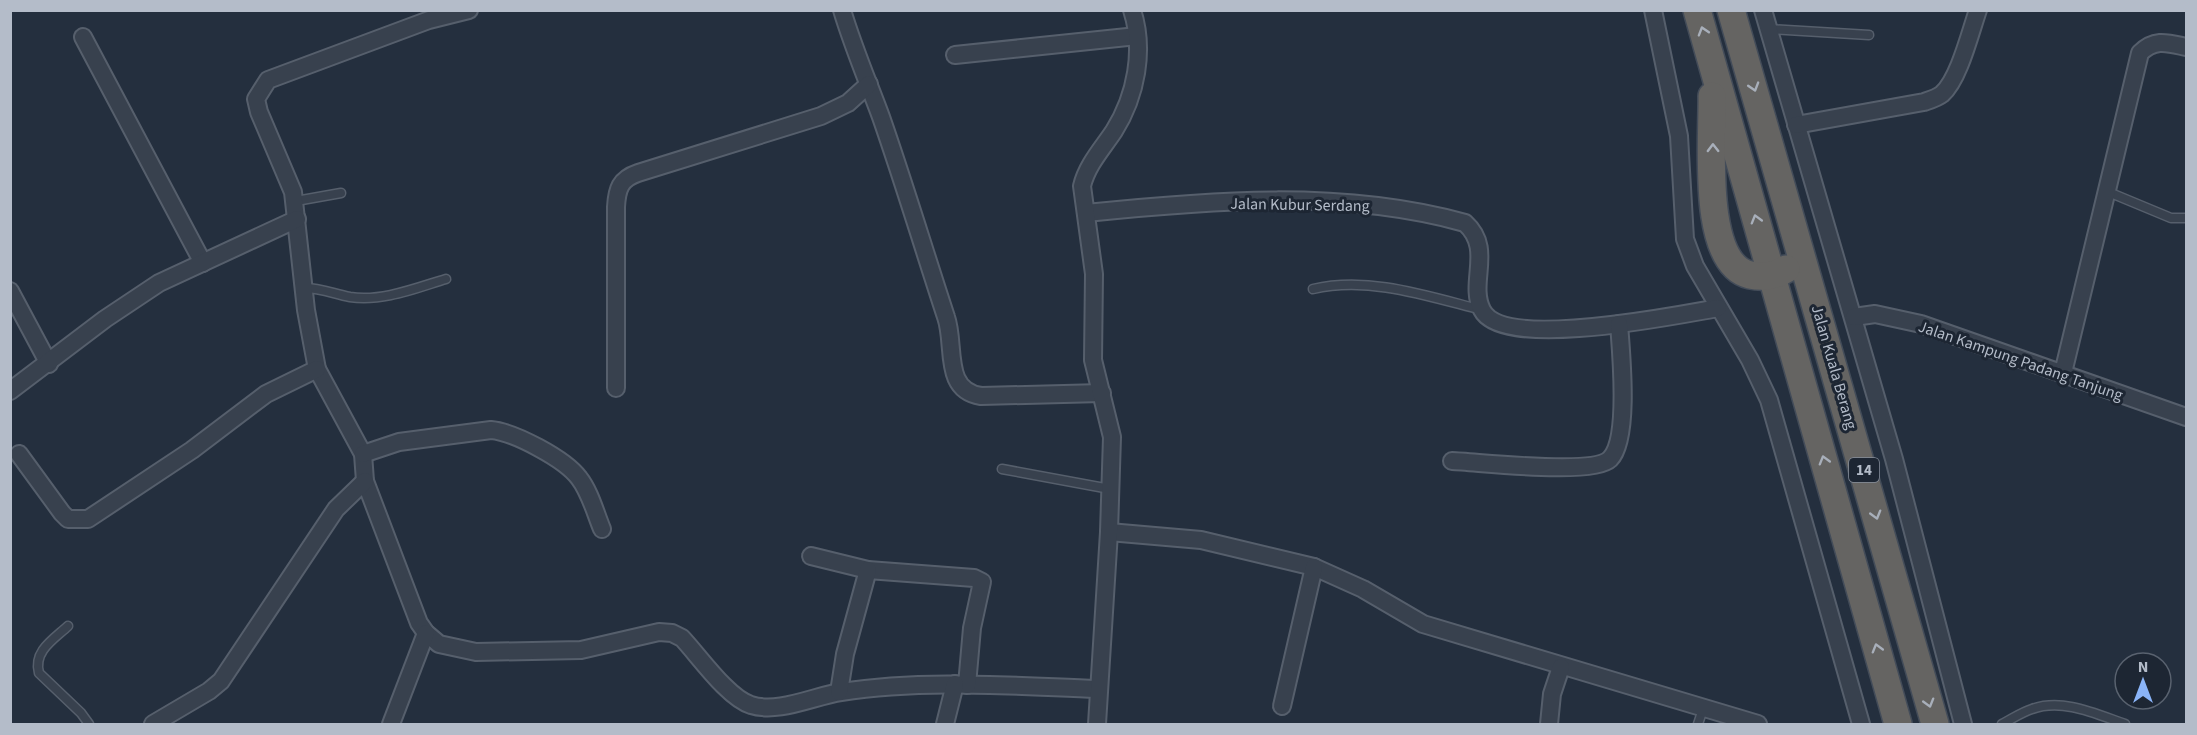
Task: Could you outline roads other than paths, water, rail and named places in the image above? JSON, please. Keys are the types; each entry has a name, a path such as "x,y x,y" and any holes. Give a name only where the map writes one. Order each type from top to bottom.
{"highway":[{"name":"14","path":"1697,10 1898,724"},
{"name":"Jalan Kuala Berang","path":"1731,10 1792,216 1935,724"},
{"path":"1712,59 1714,217 1722,249 1736,269 1759,276 1772,275 1786,269 1793,254 1792,216"}],"street":[{"path":"469,10 429,20 268,80 256,99 259,112 296,201 304,288 317,369 363,454 365,481 419,623 426,633 448,648 486,652 581,650 659,632 672,633 682,638 734,694 748,704 758,707 780,705 839,692 961,685 1097,689"},
{"path":"842,10 946,317 953,367 962,389 969,394 981,396 1102,393"},
{"path":"1097,724 1097,689 1109,532 1112,437 1093,360 1095,296 1082,186 1085,175 1115,130 1133,91 1138,61 1137,36 1132,10"},
{"path":"1653,10 1679,136 1685,239 1695,266 1750,360 1769,400 1861,724"},
{"path":"1763,10 1894,459 1963,724"},
{"path":"1796,125 1924,102 1940,96 1948,87 1960,61 1978,10"},
{"path":"956,55 1137,36"},
{"path":"83,37 203,263"},
{"path":"2063,373 2105,190 2140,53 2148,45 2159,42 2187,48"},
{"path":"616,388 616,207 621,183 638,173 821,116 848,103 868,84"},
{"name":"Jalan Kubur Serdang","path":"1086,213 1180,203 1324,201 1386,206 1446,218 1466,223 1473,230 1479,244 1482,310"},
{"path":"1684,222 1714,217"},
{"path":"10,391 134,299 203,263 297,219"},
{"path":"10,291 49,364"},
{"path":"1482,310 1491,320 1507,327 1528,330 1619,324 1718,308"},
{"name":"Jalan Kampung Padang Tanjung","path":"1854,317 1875,314 1921,324 2187,417"},
{"path":"1452,461 1580,468 1604,464 1612,458 1616,449 1624,396 1619,324"},
{"path":"19,454 68,519 88,519 192,450 266,394 317,369"},
{"path":"363,454 399,442 491,430 502,431 516,436 577,475 602,529"},
{"path":"1863,468 1894,459"},
{"path":"153,724 197,699 221,681 336,509 365,481"},
{"path":"1109,532 1202,540 1314,567 1363,589 1423,624 1561,667 1701,717 1758,724"},
{"path":"811,556 868,570 974,578 982,582 961,685 945,724"},
{"path":"1282,706 1314,567"},
{"path":"839,692 845,654 868,570"},
{"path":"391,724 426,633"},
{"path":"1549,724 1552,694 1561,667"}],"lane":[{"path":"1769,29 1869,34"},
{"path":"2105,190 2171,218 2187,218"},
{"path":"296,201 341,193"},
{"path":"304,288 320,288 347,297 365,298 402,292 446,279"},
{"path":"1313,290 1335,284 1376,286 1482,310"},
{"path":"1002,469 1110,489"},
{"path":"68,626 44,648 38,656 37,664 39,673 81,713 88,724"},
{"path":"2002,724 2031,709 2048,705 2086,711 2125,724"}]}
